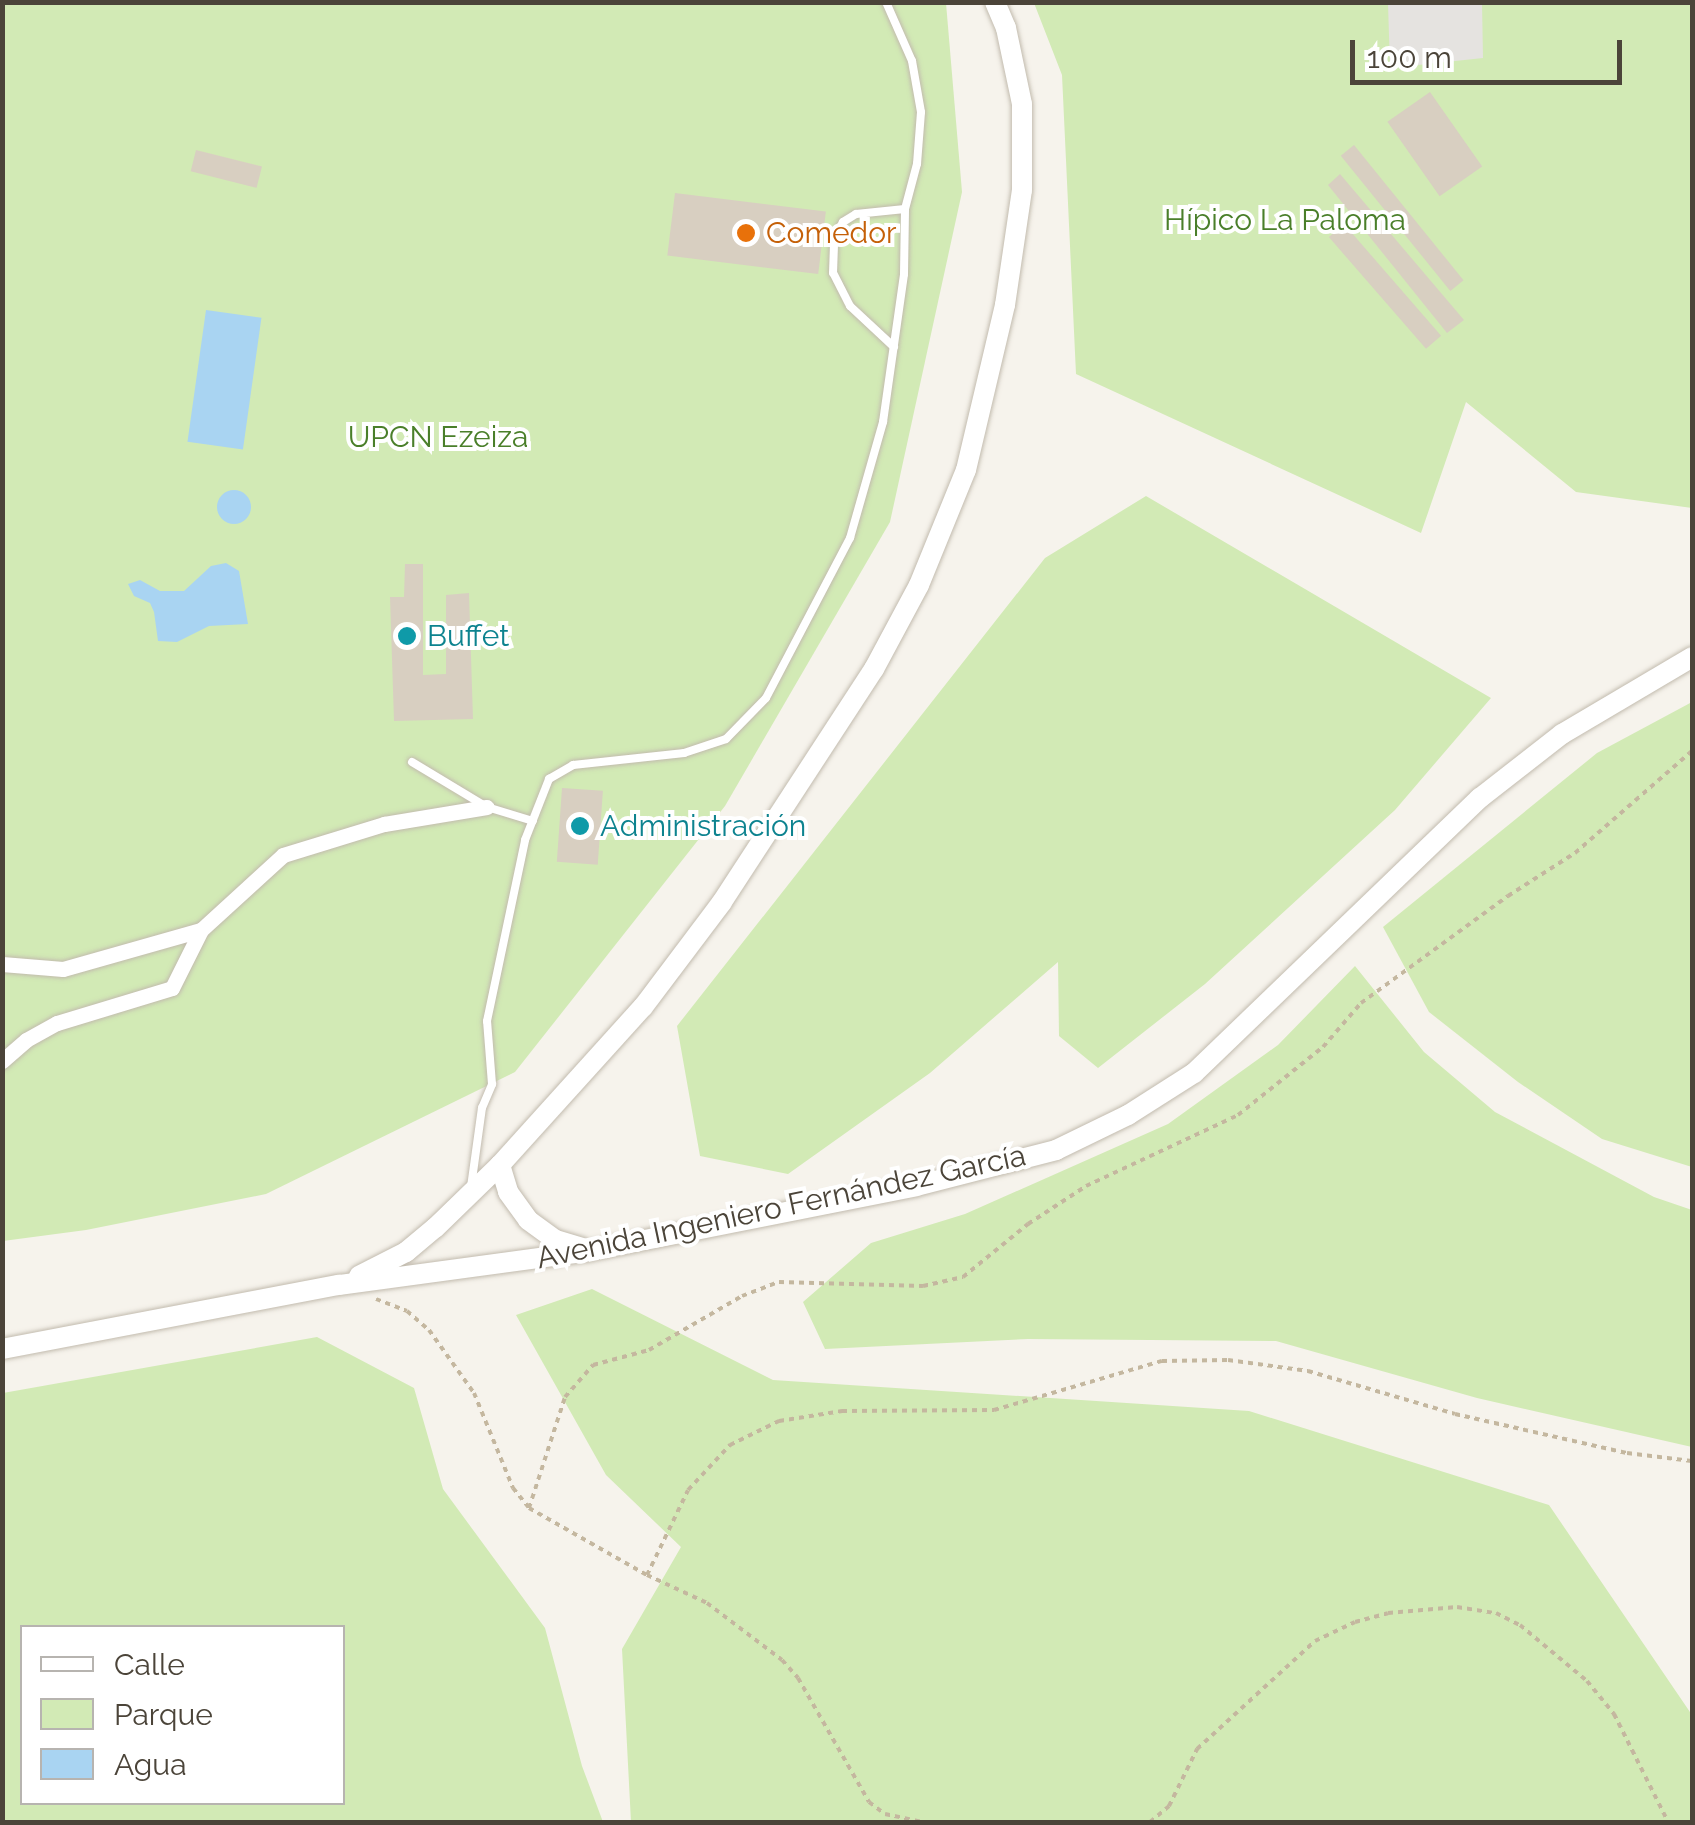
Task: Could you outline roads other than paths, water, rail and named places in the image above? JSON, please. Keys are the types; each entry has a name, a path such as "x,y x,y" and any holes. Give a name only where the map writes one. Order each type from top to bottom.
{"street":[{"path":"339,1286 406,1252 470,1194 643,1007 722,902 874,669 919,585 966,470 1005,306 1022,190 1022,104 1006,28 995,2"},
{"name":"Avenida Ingeniero Fernández García","path":"2,1348 339,1286 588,1250 916,1186 1056,1150 1128,1115 1194,1074 1480,798 1562,734 1692,657"},
{"path":"2,1060 26,1040 57,1023 172,988 202,930 282,855 384,824 486,808"},
{"path":"2,964 62,969 202,930"},
{"path":"500,1165 508,1192 528,1220 556,1240 588,1250"}],"lane":[{"path":"470,1194 482,1108 492,1084 486,1022 533,821 549,779 573,764 684,753 726,738 766,698 850,538 883,422 895,347 905,209 917,164 921,112 912,61 886,2"},
{"path":"895,347 850,306 833,273 834,239 843,222 856,214 905,209"},
{"path":"412,762 486,808 533,821"}],"water":[{"path":"206,310 261,318 243,449 187,442"},
{"path":"234,490 246,495 251,507 246,519 234,524 222,519 217,507 222,495"},
{"path":"226,563 239,571 248,624 209,626 177,642 158,641 150,603 134,596 128,584 140,580 160,591 184,591 211,566"}],"place":[{"name":"Comedor","path":"746,233"},
{"name":"Buffet","path":"407,636"},
{"name":"Administración","path":"580,826"}],"park label":[{"name":"Hípico La Paloma","path":"1285,220"},
{"name":"UPCN Ezeiza","path":"438,437"}]}
